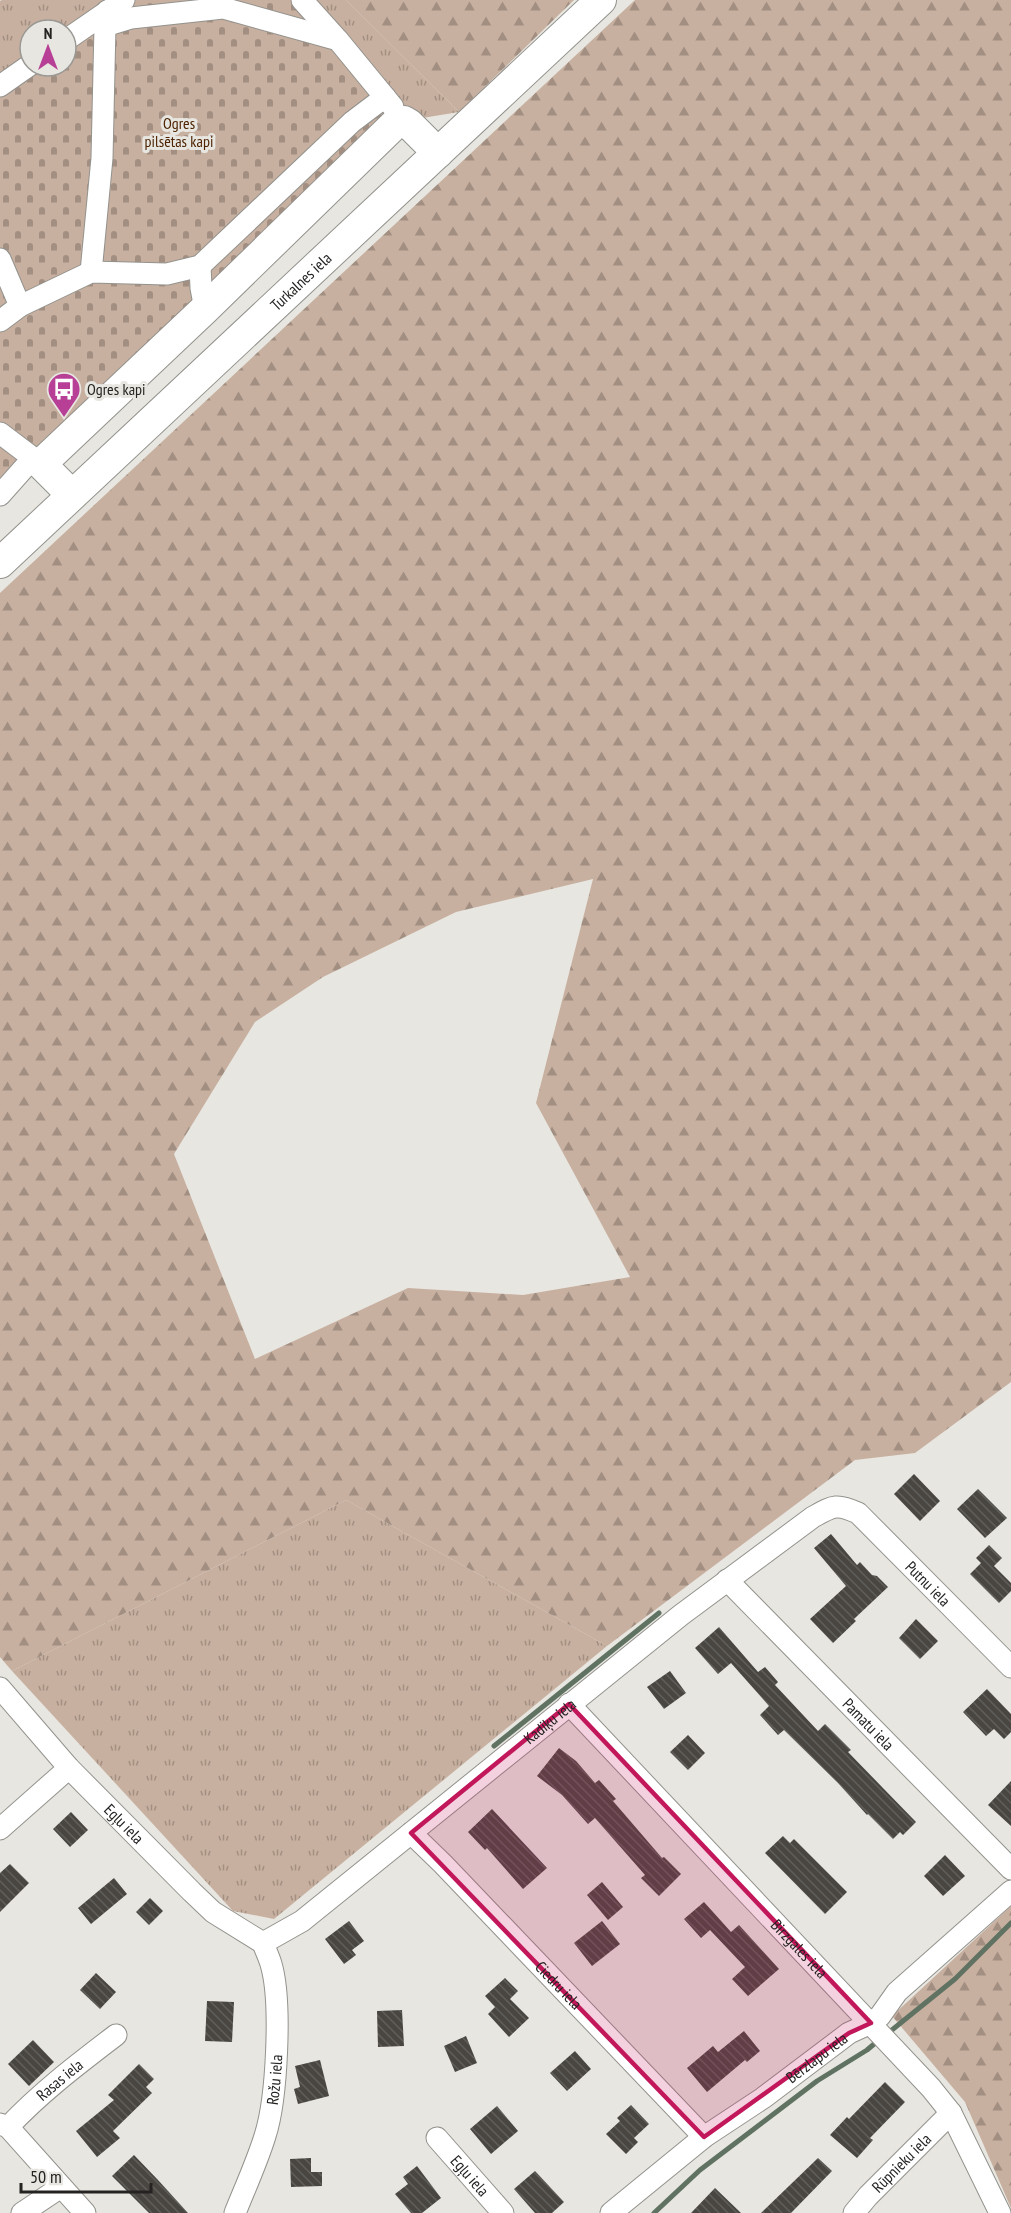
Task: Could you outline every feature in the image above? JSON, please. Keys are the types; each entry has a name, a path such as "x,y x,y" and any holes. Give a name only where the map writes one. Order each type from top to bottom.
{"main road":[{"name":"Turkalnes iela","path":"0,562 601,0"},
{"path":"72,495 36,462 205,309 394,124 404,121 438,153"}],"street":[{"path":"302,0 404,121"},
{"path":"78,33 112,12 131,18 223,8 338,40"},
{"path":"91,272 112,12"},
{"path":"0,86 18,73"},
{"path":"0,321 20,306 91,272 167,274 200,266 352,122 385,97"},
{"path":"0,259 20,306"},
{"path":"200,266 205,309"},
{"path":"0,433 36,462 0,495"},
{"name":"Kadiķu iela","path":"262,1942 302,1921 569,1704 727,1580 813,1517 827,1509 841,1506"},
{"name":"Putnu iela","path":"841,1506 858,1513 1011,1667"},
{"name":"Pamatu iela","path":"727,1580 1011,1869"},
{"name":"Egļu iela","path":"0,1688 69,1768 213,1912 262,1942"},
{"name":"Birzgales iela","path":"569,1704 932,2088 951,2113 1000,2213"},
{"path":"0,1829 69,1768"},
{"name":"Ciedru iela","path":"411,1833 704,2137"},
{"name":"Bērzlapu iela","path":"610,2213 704,2137 763,2098 849,2033 871,2023 880,2016 897,1992 1011,1891"},
{"name":"Rožu iela","path":"235,2213 266,2135 273,2091 276,2045 275,1987 271,1964 262,1942"},
{"name":"Rasas iela","path":"4,2125 52,2084 116,2035"},
{"name":"Rūpnieku iela","path":"854,2213 951,2113"},
{"path":"4,2125 85,2213"},
{"name":"Egļu iela","path":"437,2138 503,2213"},
{"path":"22,2213 61,2187"}],"highlighted area":[{"path":"569,1704 871,2023 849,2033 704,2137 411,1833"}],"green space":[{"path":"106,0 78,20 78,18 18,18 18,65 0,78 0,1"},
{"name":"Ogres pilsētas kapi","path":"106,0 303,0 393,108 0,489 0,78 18,71 18,78 78,78 78,21"},
{"path":"302,0 346,0 459,112 404,121"},
{"path":"346,0 574,0 459,112"},
{"path":"635,0 1011,0 1011,1382 915,1453 855,1460 607,1646 346,1500 12,1671 0,1657 0,593","holes":["593,879 536,1103 630,1277 523,1295 408,1288 255,1359 174,1154 255,1022 323,977 456,912"]},
{"path":"346,1500 607,1646 274,1919 233,1911 12,1671"},
{"path":"1011,1906 1011,2208 965,2102 892,2016"}],"building":[{"path":"914,1474 940,1501 920,1521 894,1494"},
{"path":"978,1489 1007,1518 985,1538 957,1509"},
{"path":"831,1534 857,1565 860,1562 888,1587 854,1619 856,1621 833,1643 810,1619 846,1586 814,1548"},
{"path":"989,1545 1002,1558 994,1566 1011,1583 1011,1591 999,1603 970,1574 981,1563 976,1558"},
{"path":"916,1619 938,1641 920,1659 899,1638"},
{"path":"719,1627 758,1672 765,1667 778,1682 775,1685 818,1731 825,1724 851,1750 848,1752 916,1822 903,1835 900,1832 893,1839 784,1730 778,1735 760,1715 769,1706 731,1663 718,1674 695,1648"},
{"path":"670,1671 686,1693 664,1709 647,1687"},
{"path":"987,1689 1011,1714 1011,1732 1004,1739 994,1729 986,1736 963,1712"},
{"path":"688,1735 705,1753 688,1770 670,1752"},
{"path":"559,1748 576,1761 595,1783 599,1780 616,1799 613,1801 662,1858 664,1857 681,1874 659,1896 641,1878 645,1875 595,1818 588,1824 562,1795 537,1776"},
{"path":"1011,1781 1011,1826 988,1805"},
{"path":"492,1809 547,1868 523,1889 487,1848 485,1850 468,1832"},
{"path":"71,1812 88,1830 70,1847 53,1829"},
{"path":"783,1836 790,1843 794,1839 847,1892 825,1914 765,1853"},
{"path":"945,1855 965,1876 943,1896 924,1876"},
{"path":"10,1864 29,1883 0,1912 0,1873"},
{"path":"114,1878 127,1894 91,1924 78,1908"},
{"path":"602,1882 623,1907 608,1920 587,1895"},
{"path":"150,1898 163,1911 149,1925 136,1912"},
{"path":"704,1902 731,1932 739,1925 779,1969 748,1996 732,1979 745,1967 710,1930 701,1938 684,1919"},
{"path":"349,1921 364,1941 352,1950 356,1955 344,1964 325,1939"},
{"path":"602,1921 620,1944 592,1966 574,1943"},
{"path":"96,1973 116,1992 100,2009 80,1990"},
{"path":"505,1978 518,1991 510,1999 529,2018 509,2037 488,2014 495,2007 485,1996"},
{"path":"207,2001 234,2002 232,2042 205,2041"},
{"path":"402,2010 404,2046 378,2047 377,2011"},
{"path":"744,2031 760,2051 747,2062 745,2060 707,2092 687,2068 713,2046 718,2052"},
{"path":"466,2036 477,2063 455,2072 444,2046"},
{"path":"33,2040 54,2062 29,2086 8,2064"},
{"path":"575,2051 591,2069 567,2091 550,2073"},
{"path":"320,2060 329,2096 298,2104 294,2089 300,2087 295,2066"},
{"path":"139,2064 154,2079 146,2087 152,2093 113,2131 120,2138 97,2157 76,2131 114,2100 108,2095"},
{"path":"885,2082 905,2102 870,2138 873,2140 857,2158 830,2135"},
{"path":"631,2105 649,2124 634,2138 638,2142 626,2154 606,2134 620,2121 617,2118"},
{"path":"497,2106 518,2131 491,2154 470,2129"},
{"path":"134,2155 188,2213 149,2213 112,2176"},
{"path":"311,2158 311,2172 322,2172 322,2186 291,2187 290,2159"},
{"path":"818,2158 832,2171 791,2213 761,2213"},
{"path":"417,2166 441,2198 422,2213 411,2213 395,2194 408,2184 403,2177"},
{"path":"535,2171 564,2202 552,2213 535,2213 514,2189"},
{"path":"715,2188 741,2213 691,2213"}],"waterway":[{"path":"494,1746 659,1613"},
{"path":"887,2034 955,1979 1011,1923"},
{"path":"654,2213 700,2170 817,2081 867,2050 880,2039"}],"place":[{"name":"Ogres kapi","path":"64,418"}]}
